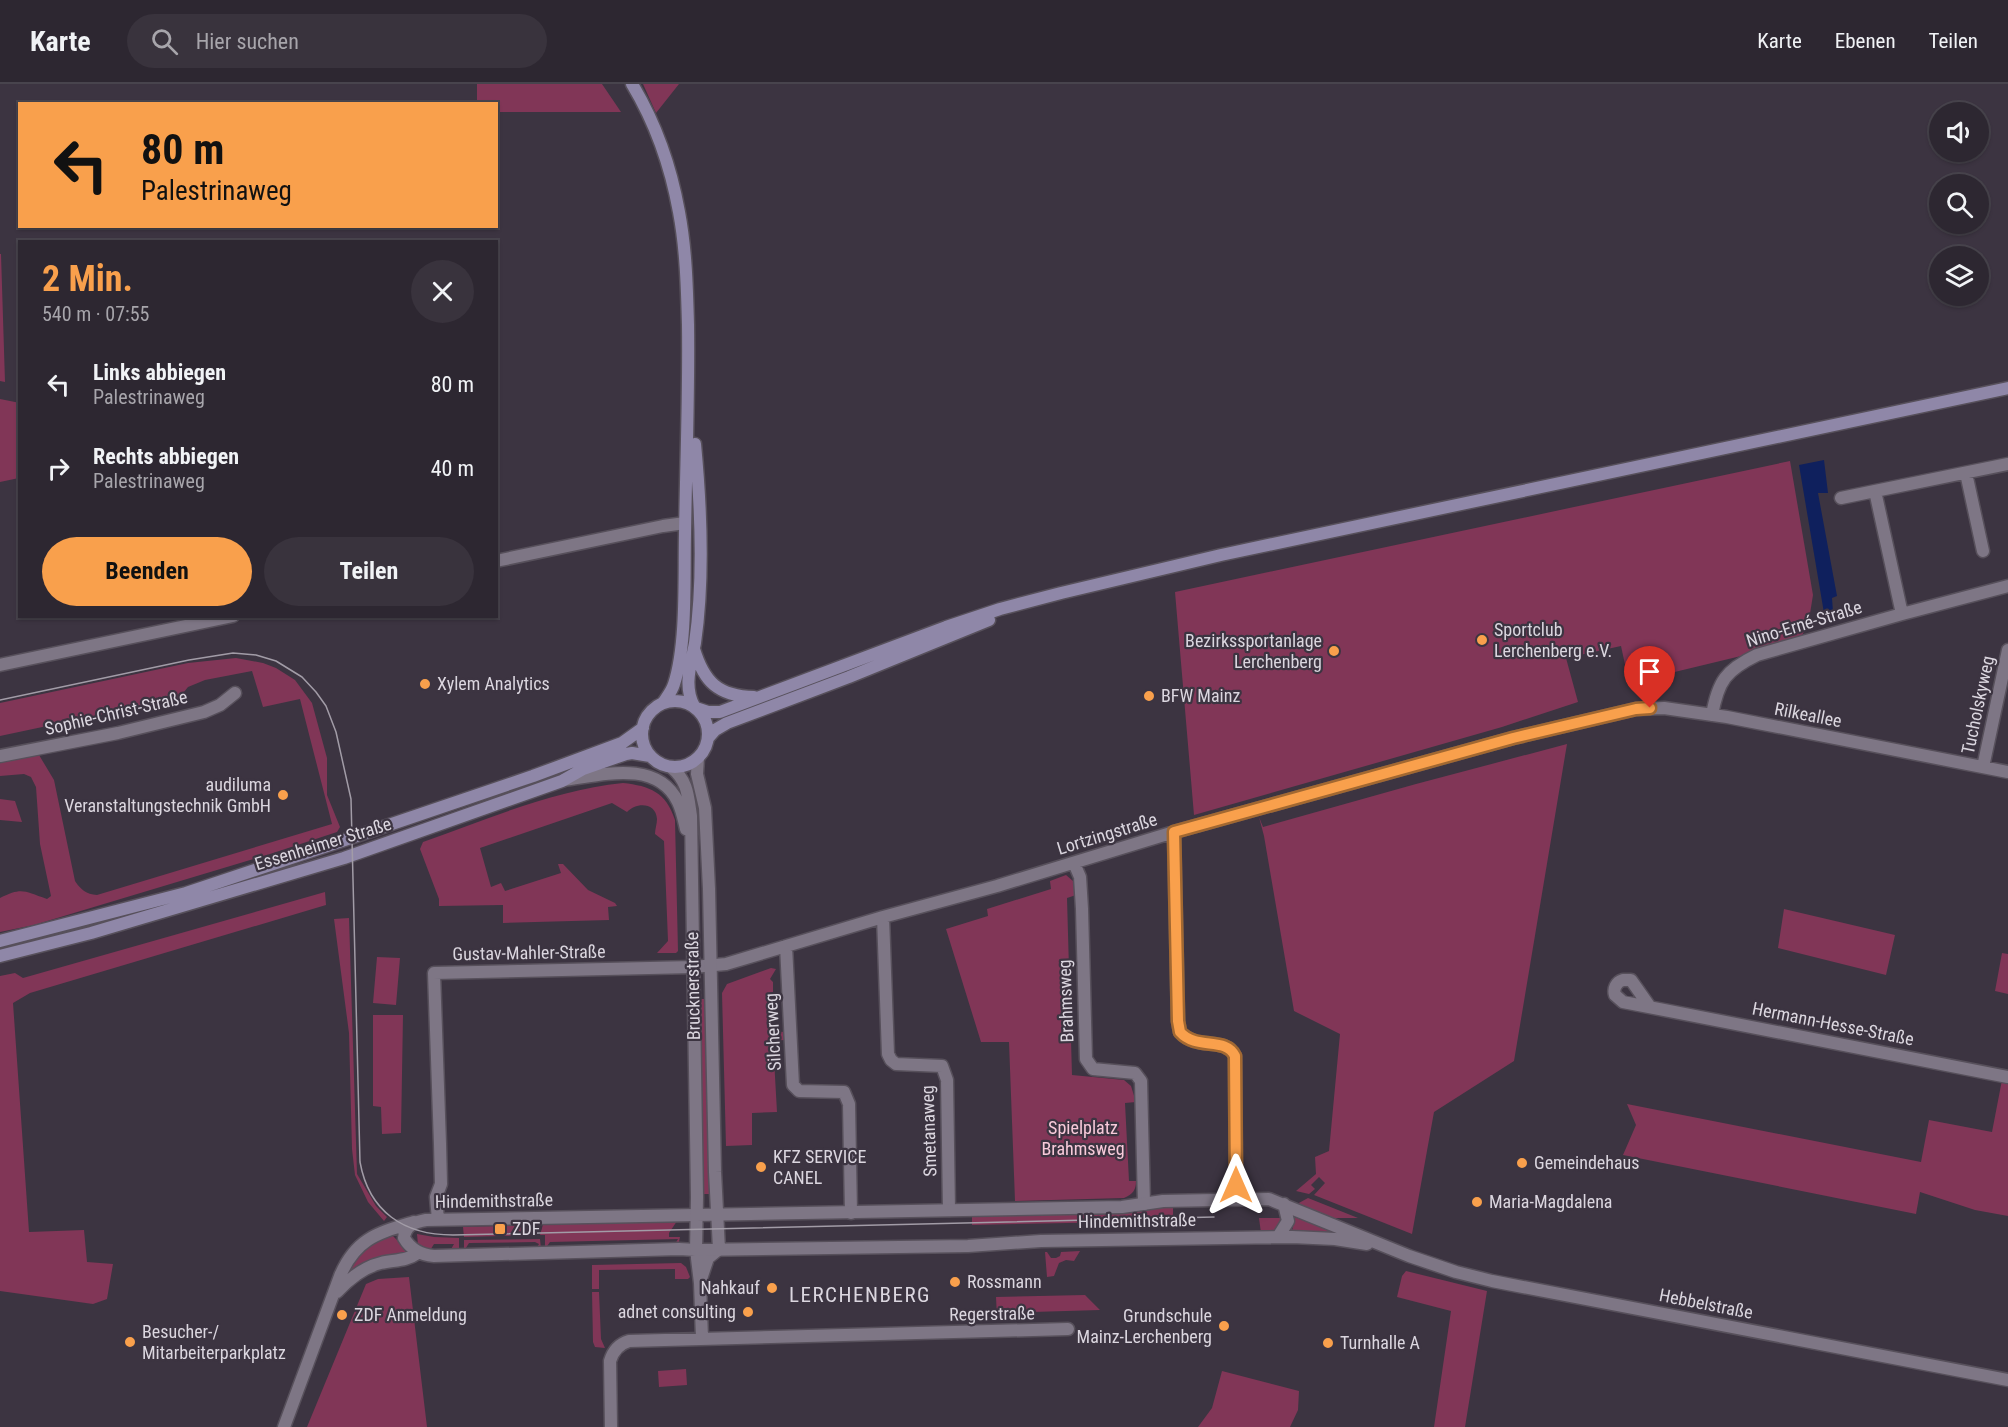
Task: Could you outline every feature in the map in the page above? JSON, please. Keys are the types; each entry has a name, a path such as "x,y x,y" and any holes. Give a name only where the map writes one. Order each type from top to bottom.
{"main road":[{"path":"632,84 662,149 679,211 686,268 689,396 683,604 679,658 674,685 663,703 649,713 643,728 644,743 651,756 664,765 672,767 686,765 698,758 708,738 715,730 727,723 1061,593"},
{"path":"663,703 678,701 715,713 945,627 1000,609 1061,593 1221,555 2008,388"},
{"path":"689,396 699,484 700,574 694,648 688,687 695,707 707,725 708,738"},
{"path":"694,648 702,670 718,688 734,695 762,697"},
{"name":"Essenheimer Straße","path":"0,941 186,893 533,776 631,738 643,728"},
{"name":"Essenheimer Straße","path":"0,956 91,933 344,858 562,781 582,769 626,754 639,753 651,756"}],"street":[{"path":"1841,498 2008,464"},
{"path":"1966,473 1983,551"},
{"path":"1875,491 1902,614"},
{"path":"498,561 685,523"},
{"name":"Nino-Erné-Straße","path":"1712,715 1718,690 1725,678 1736,665 1757,655 2008,586"},
{"path":"0,665 223,618"},
{"name":"Tucholskyweg","path":"1983,767 2008,650"},
{"name":"Sophie-Christ-Straße","path":"0,756 118,733 204,712 220,705 235,693"},
{"name":"Rilkeallee","path":"1601,718 1636,709 1650,708 1712,715 2008,772"},
{"name":"Lortzingstraße","path":"693,967 710,966 786,946 1174,832 1513,738 1601,718"},
{"name":"Brucknerstraße","path":"698,758 697,774 705,808 710,889 710,966 718,1214"},
{"name":"Brucknerstraße","path":"672,767 682,777 686,786 691,816 696,1215"},
{"path":"562,781 621,772 639,773 653,778 670,791 679,802 690,857"},
{"path":"1174,832 1178,1021 1180,1032 1186,1039 1192,1042 1226,1046 1232,1049 1235,1056 1236,1199"},
{"name":"Brahmsweg","path":"1074,863 1080,877 1082,909 1086,1059 1093,1069 1135,1073 1141,1081 1144,1204"},
{"name":"Smetanaweg","path":"883,917 888,1054 896,1064 942,1066 947,1080 949,1210"},
{"name":"Silcherweg","path":"786,946 794,1085 799,1091 844,1092 847,1098 851,1213"},
{"name":"Gustav-Mahler-Straße","path":"438,1220 436,1197 441,1184 434,973 693,967"},
{"name":"Hermann-Hesse-Straße","path":"1650,1007 2008,1077"},
{"name":"Hindemithstraße","path":"1269,1199 1400,1253 1335,1239 1278,1237 434,1256 418,1253 404,1238 408,1227 415,1222 438,1220 1122,1208 1163,1201 1269,1199"},
{"path":"1278,1237 1288,1221 1284,1204"},
{"path":"700,1283 708,1258 719,1249 718,1214"},
{"path":"696,1215 702,1338"},
{"path":"284,1427 336,1292 340,1276 350,1256 364,1242 386,1230 415,1222"},
{"path":"680,1249 697,1264"},
{"path":"336,1292 368,1268 418,1253"},
{"name":"Hebbelstraße","path":"1400,1253 1456,1272 1492,1281 2008,1380"},
{"name":"Regerstraße","path":"611,1427 609,1365 612,1355 619,1346 629,1341 1068,1329"}],"green space":[{"path":"477,84 602,84 621,112 498,112 498,102 477,102"},
{"path":"643,84 679,84 656,113"},
{"path":"1,254 5,382 0,381"},
{"path":"0,399 18,403 18,478 0,482"},
{"name":"Sportclub Lerchenberg e.V.","path":"1790,461 1813,595 1808,626 1802,635 1741,656 1629,683 1621,646 1566,658 1578,702 1502,727 1194,815 1175,592"},
{"path":"236,658 276,668 295,680 312,703 327,758 327,795 340,827 337,832 34,925 0,932 0,898 18,891 47,899 51,896 40,844 36,787 31,777 24,774 0,776 0,762 39,755 54,780 75,881 84,891 97,895 332,824 300,699 263,707 252,671 205,680 188,687 179,698 0,736 0,703 188,663"},
{"path":"1567,744 1514,1061 1434,1112 1412,1234 1314,1195 1325,1183 1319,1177 1311,1185 1315,1189 1309,1194 1296,1191 1316,1174 1315,1157 1329,1151 1340,1034 1294,1011 1259,817 1263,827"},
{"path":"623,783 641,786 656,792 667,803 675,820 678,951 676,953 657,953 668,941 664,841 655,834 656,813 645,805 635,806 627,812 612,803 480,848 491,887 501,883 505,891 561,873 558,864 563,864 588,890 615,903 617,906 608,907 609,920 503,923 503,905 439,906 439,899 420,849 423,842 547,799"},
{"path":"0,799 15,801 22,822 0,820"},
{"name":"Spielplatz Brahmsweg","path":"1066,875 1073,881 1076,895 1067,898 1072,1075 1124,1080 1131,1086 1136,1102 1125,1103 1129,1181 1136,1181 1136,1184 1130,1195 1124,1198 1015,1201 1009,1042 981,1042 946,929 988,916 987,909 1051,889 1050,881"},
{"path":"325,892 326,905 30,993 13,1003 29,1232 84,1230 87,1262 113,1264 107,1299 93,1304 0,1291 0,976 15,973 23,978"},
{"path":"1784,909 1895,935 1886,975 1778,948"},
{"path":"349,918 357,1174 376,1206 387,1217 384,1221 368,1202 355,1175 352,1149 349,1033 334,919"},
{"path":"2002,953 2008,954 2008,994 1995,991"},
{"path":"377,957 400,958 396,1005 373,1003"},
{"path":"771,968 776,969 770,979 773,982 773,1031 784,1032 784,1040 773,1041 777,1112 752,1113 752,1145 726,1146 722,993 727,984"},
{"path":"697,999 708,999 711,1194 702,1194"},
{"path":"373,1015 403,1015 401,1133 382,1134 381,1107 373,1106"},
{"path":"2002,1080 2008,1081 2008,1216 1975,1210 1920,1192 1916,1214 1623,1155 1636,1125 1627,1104 1921,1162 1929,1120 1992,1132"},
{"path":"1308,1198 1358,1218 1332,1218 1297,1204"},
{"path":"1173,1207 1173,1221 972,1225 972,1215"},
{"path":"668,1218 669,1222 677,1221 669,1237 680,1237 678,1246 674,1246 678,1239 550,1242 545,1249 545,1235 540,1235 544,1221"},
{"path":"1259,1218 1281,1218 1276,1230 1261,1233"},
{"path":"1295,1218 1303,1218 1339,1234 1292,1231"},
{"path":"539,1225 534,1235 464,1237 463,1227"},
{"path":"417,1234 459,1238 459,1251 450,1251 454,1244 434,1244 429,1252 418,1245"},
{"path":"392,1235 404,1247 406,1254 368,1261 349,1272 348,1269 369,1244"},
{"path":"540,1239 541,1249 536,1249 539,1244 535,1242 469,1243 464,1251 464,1240"},
{"path":"1080,1251 1074,1261 1066,1260 1059,1263 1054,1276 1047,1277 1045,1252 1051,1258 1056,1258 1061,1252"},
{"path":"681,1263 686,1267 690,1277 688,1279 675,1279 675,1269 599,1270 599,1289 592,1289 592,1265"},
{"path":"1406,1271 1487,1291 1465,1427 1434,1427 1451,1311 1397,1297 1402,1276"},
{"path":"409,1277 427,1427 307,1427 366,1284 378,1279"},
{"path":"592,1292 599,1292 601,1339 605,1348 595,1347 593,1342"},
{"path":"1085,1295 1100,1310 1032,1312 1031,1316 997,1317 996,1297"},
{"path":"686,1369 687,1385 659,1387 658,1371"},
{"path":"1222,1371 1299,1391 1298,1410 1290,1427 1198,1427 1212,1408"}],"shaded area":[{"path":"1824,460 1828,493 1818,493 1837,596 1832,598 1833,612 1824,613 1799,465"}],"tram line":[{"path":"0,700 189,660 233,653 256,655 276,661 302,677 316,692 326,706 336,732 351,799 360,1162 371,1194 380,1207 404,1225 419,1231 453,1235 1214,1217"}],"place":[{"name":"Sportclub Lerchenberg e.V.","path":"1482,640"},
{"name":"Bezirkssportanlage Lerchenberg","path":"1334,651"},
{"name":"Xylem Analytics","path":"425,684"},
{"name":"BFW Mainz","path":"1149,696"},
{"name":"audiluma Veranstaltungstechnik GmbH","path":"283,795"},
{"name":"Gemeindehaus","path":"1522,1163"},
{"name":"KFZ SERVICE CANEL","path":"761,1167"},
{"name":"Maria-Magdalena","path":"1477,1202"},
{"name":"ZDF","path":"500,1229"},
{"name":"Rossmann","path":"955,1282"},
{"name":"Nahkauf","path":"772,1288"},
{"name":"adnet consulting","path":"748,1312"},
{"name":"ZDF Anmeldung","path":"342,1315"},
{"name":"Grundschule Mainz-Lerchenberg","path":"1224,1326"},
{"name":"Besucher-/ Mitarbeiterparkplatz","path":"130,1342"},
{"name":"Turnhalle A","path":"1328,1343"}],"district":[{"name":"LERCHENBERG","path":"860,1295"}],"route":[{"path":"1236,1185 1235,1056 1232,1049 1226,1046 1192,1042 1186,1039 1180,1032 1178,1021 1174,832 1513,738 1636,709 1650,708"}]}
